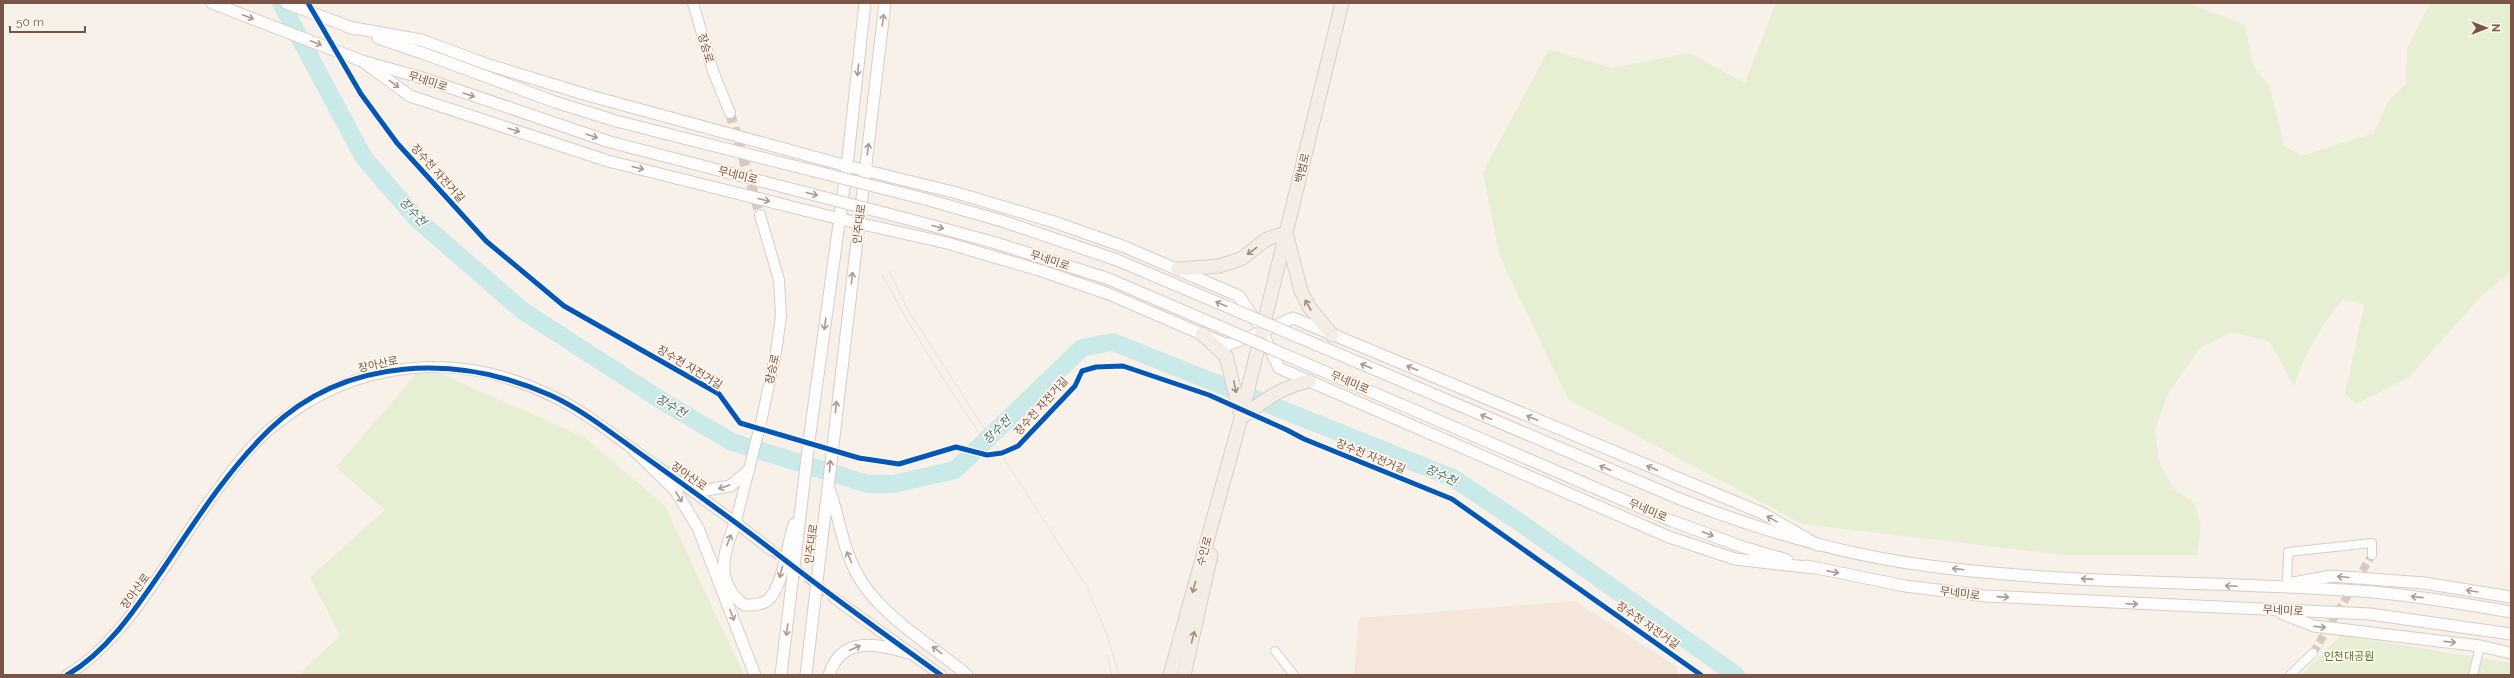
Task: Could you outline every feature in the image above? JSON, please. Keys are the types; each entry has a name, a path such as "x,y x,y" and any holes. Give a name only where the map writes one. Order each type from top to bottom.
{"main road":[{"name":"무네미로","path":"212,3 362,61 419,77 610,142 933,226 1109,279 1672,520 1743,547 1814,568 1905,586 1986,596 2091,603 2370,614 2511,634"},
{"name":"무네미로","path":"286,3 555,102 616,121 932,201 1002,221 1118,260 1680,499 1748,526 1818,545 1907,563 1988,572 2270,588 2372,592 2440,600 2511,612"},
{"name":"인주대로","path":"781,675 809,441 847,166 865,3"},
{"name":"인주대로","path":"806,675 885,3"},
{"name":"백범로","path":"1262,332 1342,3"},
{"path":"348,27 421,40 486,64 587,95 847,166 957,193 1051,221 1125,247 1239,296 1262,332 1279,368 1669,537 1735,559 1814,568"},
{"path":"362,61 410,96 608,161 840,219 859,222 947,243 1042,271 1108,294 1227,345 1262,332 1293,318 1762,513 1818,545"},
{"path":"1178,269 1220,266 1241,259 1267,239 1286,233 1301,291 1310,308 1332,335"},
{"name":"수인로","path":"1170,675 1239,423 1262,332"},
{"path":"1202,334 1226,356 1239,423"},
{"path":"1239,423 1273,393 1292,384 1309,381"},
{"name":"수인로","path":"1184,675 1239,423"},
{"path":"633,449 675,490 698,528 755,675"},
{"path":"694,492 710,491 730,486 750,465"},
{"path":"736,522 726,548 722,569 735,599 744,606 758,605 769,599 777,588 805,480"},
{"path":"828,486 838,514 847,553 856,574 880,604 967,675"},
{"path":"2270,588 2331,576 2424,583 2511,597"},
{"path":"2271,609 2314,626 2480,646 2511,653"},
{"path":"829,675 838,659 858,646 881,644 912,654"}],"street":[{"name":"장승로","path":"693,3 712,71 730,113"},
{"name":"장승로","path":"736,522 762,418 777,346 781,315 779,280 760,215"},
{"name":"장아산로","path":"67,675 102,647 138,605 212,497 248,452 273,426 312,398 348,381 378,372 423,366 467,369 503,378 551,395 591,419 736,522 771,550"},
{"path":"2287,584 2288,552 2372,543 2372,554"},
{"path":"834,598 941,675"},
{"path":"2472,675 2480,646"},
{"path":"1275,651 1294,675"},
{"path":"2290,675 2313,653"}],"shaded area":[{"path":"1575,601 1677,667 1677,675 1354,675 1359,618"}],"green space":[{"path":"1776,3 2187,3 2245,25 2253,65 2270,88 2284,146 2302,156 2374,133 2389,100 2406,84 2407,49 2430,3 2511,3 2511,272 2483,294 2409,377 2356,404 2345,394 2364,305 2343,299 2314,340 2303,362 2294,386 2269,341 2231,332 2200,348 2169,392 2155,429 2159,461 2173,488 2194,503 2201,524 2197,555 2067,555 1802,524 1568,399 1500,257 1483,172 1549,49 1611,68 1689,53 1745,83"},
{"path":"423,366 584,437 665,506 744,675 305,675 301,672 340,636 310,577 385,510 336,467"},
{"name":"인천대공원","path":"2341,635 2511,663 2511,675 2302,675"}],"waterway":[{"name":"장수천","path":"281,3 364,158 418,220 523,311 664,402 732,442 868,484 893,484 955,470 1082,348 1113,342 1453,478 1518,521 1736,675"}],"tunnel":[{"path":"730,113 760,215"},
{"path":"771,550 834,598"},
{"path":"2313,653 2372,555"}],"tram line":[{"path":"889,271 909,312 1087,587 1107,635 1119,675"},
{"path":"882,274 932,362 988,446"},
{"path":"1107,655 1112,675"}],"cycle path":[{"name":"장수천 자전거길","path":"308,3 361,94 397,143 486,241 564,306 719,394 740,423 859,458 899,464 956,447 987,455 1002,453 1018,446 1075,386 1082,371 1096,367 1123,366 1209,395 1304,439 1452,499 1701,675"},
{"path":"67,675 96,654 121,627 143,598 226,478 270,429 300,405 333,387 368,375 404,369 441,368 478,373 515,382 550,395 573,407 705,500 835,598 941,675"}]}
